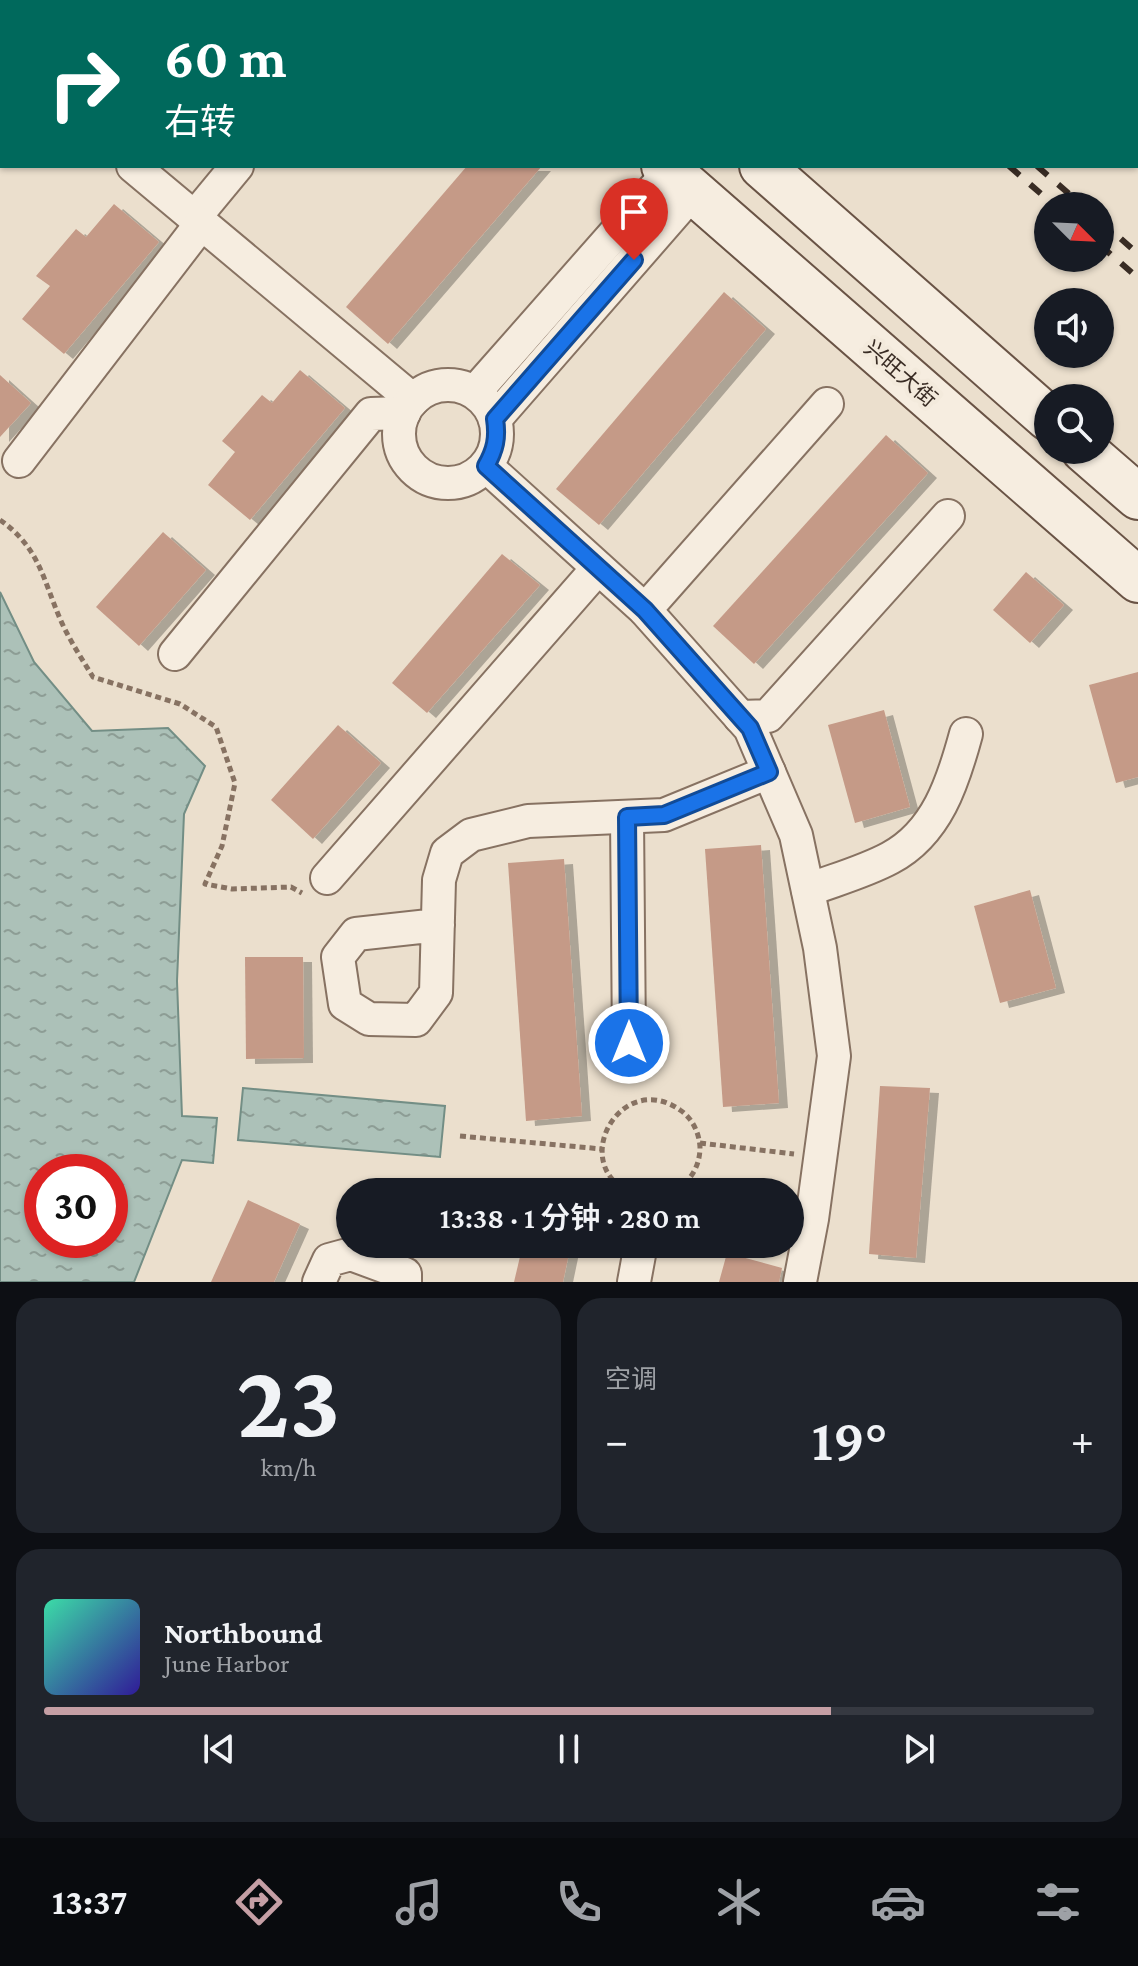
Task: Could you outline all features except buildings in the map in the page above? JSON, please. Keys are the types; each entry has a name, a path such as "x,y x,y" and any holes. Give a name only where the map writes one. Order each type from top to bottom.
{"main road":[{"path":"764,168 1034,406"},
{"name":"兴旺大街","path":"676,176 1138,580"},
{"path":"1100,464 1138,497"}],"street":[{"path":"135,168 408,407"},
{"path":"19,461 236,168"},
{"path":"475,392 676,176"},
{"path":"495,419 676,176"},
{"path":"443,385 460,386 475,392 487,404 495,419 496,444 486,466 460,482 444,483 416,471 406,459 400,444 400,428 408,407 427,390 443,385"},
{"path":"645,610 827,404"},
{"path":"175,654 371,414 408,407"},
{"path":"486,466 645,610 750,728 796,835 820,948 834,1056 812,1219 800,1282"},
{"path":"740,717 768,716 948,516"},
{"path":"319,889 598,568"},
{"path":"808,890 891,858 929,827 954,779 966,734"},
{"path":"438,925 439,880 447,853 471,835 528,821 664,815 769,772"},
{"path":"627,817 629,1043"},
{"path":"319,1282 329,1260 351,1254 405,1274 405,1282"},
{"path":"634,1282 638,1258"}],"path":[{"path":"0,520 16,531 42,567 62,623 93,677 180,704 216,727 235,783 222,846 205,884 232,889 319,889"},
{"path":"612,1178 604,1164 602,1149 605,1132 613,1118 625,1107 640,1101 656,1100 672,1104 686,1114 695,1127 700,1143 699,1159 689,1178"},
{"path":"460,1136 602,1149"},
{"path":"700,1143 821,1157"}],"water":[{"path":"0,592 34,662 92,731 168,728 205,766 184,814 177,981 182,1116 217,1118 213,1163 182,1160 134,1282 0,1282"},
{"path":"243,1088 445,1106 440,1157 238,1140"}],"railway":[{"path":"1011,168 1039,192"},
{"path":"1039,168 1067,192"},
{"path":"1114,233 1138,254"},
{"path":"1114,257 1138,278"}],"route":[{"path":"629,1043 627,817 664,815 769,772 750,728 645,610 486,466 494,452 497,436 495,419 634,260"}]}
